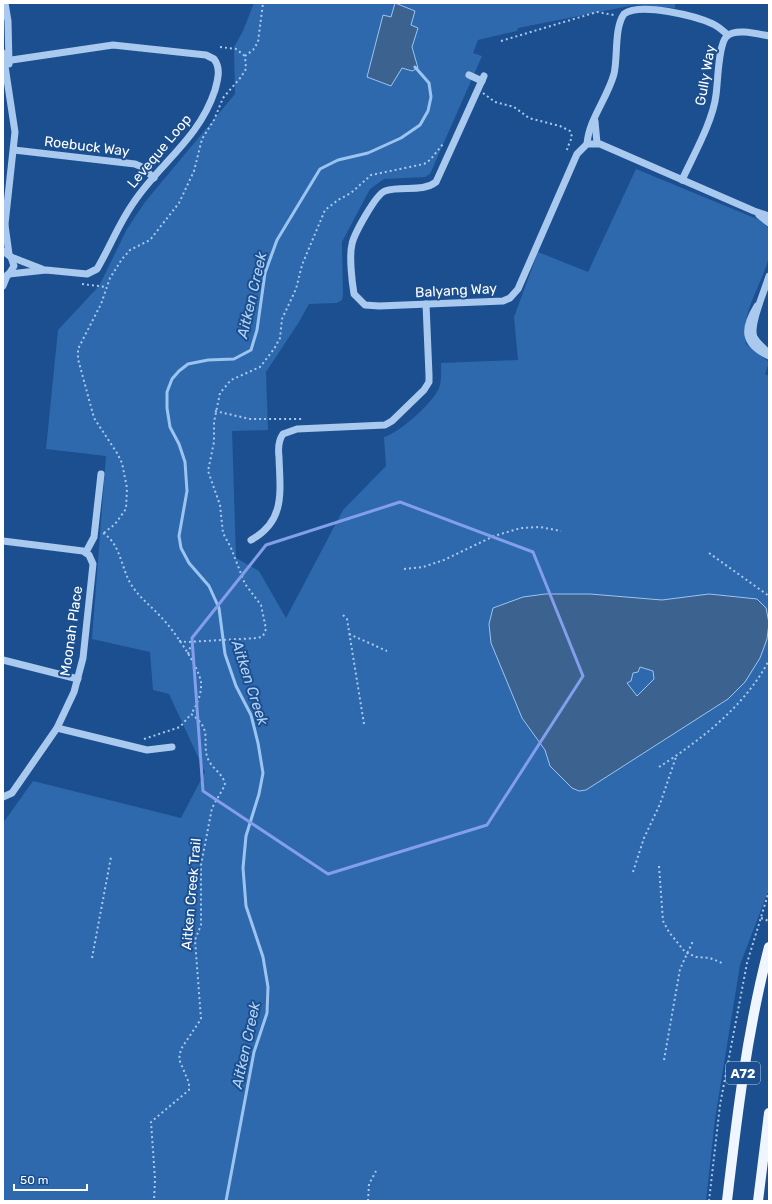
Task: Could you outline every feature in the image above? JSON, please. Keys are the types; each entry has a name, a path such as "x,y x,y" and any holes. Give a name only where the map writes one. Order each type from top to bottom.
{"main road":[{"name":"A72","path":"728,1201 742,1074 751,1023 769,947"},
{"path":"758,1201 769,1112"}],"street":[{"path":"3,286 6,276 14,266 8,254 4,228 14,150 14,124 8,79 5,3"},
{"path":"728,35 713,24 674,13 638,9 628,11 621,18 613,76 595,119 590,125 587,144 597,143 754,211 769,216"},
{"name":"Gully Way","path":"682,180 713,108 721,48 728,35 740,32 769,36"},
{"name":"Leveque Loop","path":"7,61 113,46 206,55 214,59 218,66 219,75 209,108 190,138 139,195 126,215 97,269 90,274 83,275 46,270 8,254"},
{"path":"3,53 7,61"},
{"name":"Balyang Way","path":"469,75 483,78 436,182 428,187 392,189 381,192 375,198 352,244 354,294 361,302 373,306 503,301 514,294 577,154 581,148 587,144"},
{"path":"595,119 594,135 597,143"},
{"name":"Roebuck Way","path":"14,150 135,164 142,167 154,178"},
{"path":"754,211 769,223"},
{"name":"Leveque Loop","path":"6,276 46,270"},
{"path":"769,278 760,301 753,333 756,341 769,355"},
{"path":"252,540 266,530 279,506 278,446 284,434 291,430 302,429 385,425 424,390 428,382 429,375 426,304"},
{"path":"4,542 86,552 94,537 101,474"},
{"name":"Moonah Place","path":"3,797 12,793 57,728 70,704 78,679 84,645 93,570 91,558 86,552"},
{"path":"3,660 78,679"},
{"path":"57,728 147,750 172,747"}],"path":[{"path":"245,56 253,50 258,42 263,3"},
{"path":"501,41 596,12 610,13 621,18"},
{"path":"144,739 180,727 192,714 198,701 201,687 199,675 188,654 166,622 142,599 131,585 114,543 104,533 115,524 126,509 127,488 122,464 94,418 77,354 80,343 101,304 106,287 114,271 127,253 150,240 176,208 194,171 202,139 214,120 223,98 244,73 247,64 245,56 236,49 220,47"},
{"path":"478,91 495,102 514,107 529,118 560,126 570,131 572,137 567,149 577,154"},
{"path":"179,641 198,642 248,639 262,636 266,629 261,604 240,575 231,548 221,528 220,505 208,471 214,442 215,411 222,388 231,380 260,368 274,349 280,338 282,319 296,289 302,265 325,210 338,200 351,193 372,175 424,164 436,154 445,140"},
{"path":"82,284 106,287"},
{"path":"215,411 250,419 303,419"},
{"path":"404,569 422,567 444,560 494,536 522,528 540,527 561,531"},
{"path":"708,552 751,585 769,596"},
{"path":"344,615 347,619 364,724"},
{"path":"349,634 387,651"},
{"path":"188,654 191,645 198,642"},
{"path":"659,767 688,748 730,711 759,679 769,660"},
{"name":"Aitken Creek Trail","path":"154,1201 155,1179 151,1122 189,1090 188,1083 180,1064 179,1054 201,1019 195,940 202,925 201,865 212,808 225,785 222,776 208,760 205,732 198,719 192,714"},
{"path":"633,872 644,838 660,804 676,756"},
{"path":"92,958 111,858"},
{"path":"659,866 663,921 678,945 696,957 710,958 722,963"},
{"path":"709,1201 720,1105 747,963 769,891"},
{"path":"761,918 769,921"},
{"path":"664,1060 680,969 693,940"},
{"path":"368,1201 369,1184 376,1171"}],"highlighted area":[{"path":"400,502 533,552 583,676 487,825 328,874 203,791 192,638 266,545"}],"shaded area":[{"path":"254,3 675,3 675,8 634,5 518,28 517,31 478,40 473,53 482,56 430,174 425,177 384,179 370,189 342,242 342,300 337,303 309,304 266,372 268,430 232,431 236,558 259,571 286,618 343,510 386,466 384,437 398,430 407,423 423,409 436,394 441,382 441,363 518,360 514,317 538,252 588,272 636,169 762,221 769,229 769,257 752,300 746,322 745,333 746,344 769,362 765,374 769,376 769,889 740,965 715,1119 706,1201 3,1201 3,823 33,781 181,818 205,772 169,694 153,690 150,652 92,639 106,456 46,449 58,330 99,286 127,229 145,202 235,94 234,47 243,31"},
{"path":"395,3 415,11 411,25 418,28 412,47 418,68 412,71 402,68 391,86 367,77 383,15 391,17"},
{"path":"545,594 590,594 662,600 709,594 757,599 766,608 769,623 767,639 760,658 745,682 728,699 586,790 579,791 572,788 550,766 545,750 522,718 491,643 489,624 493,608 523,597","holes":["640,667 653,671 654,679 637,696 627,683 631,681 633,673 638,672"]}],"waterway":[{"name":"Aitken Creek","path":"226,1201 254,1052 267,1013 268,987 263,957 246,906 243,868 246,836 259,794 263,773 251,715 236,686 225,654 219,608 209,586 189,563 181,548 179,536 187,491 185,462 179,444 170,427 167,408 167,392 172,379 188,364 208,360 234,359 251,350 257,330 265,273 277,240 320,169 338,160 368,153 401,138 420,125 428,111 431,97 429,83 415,67"}]}
